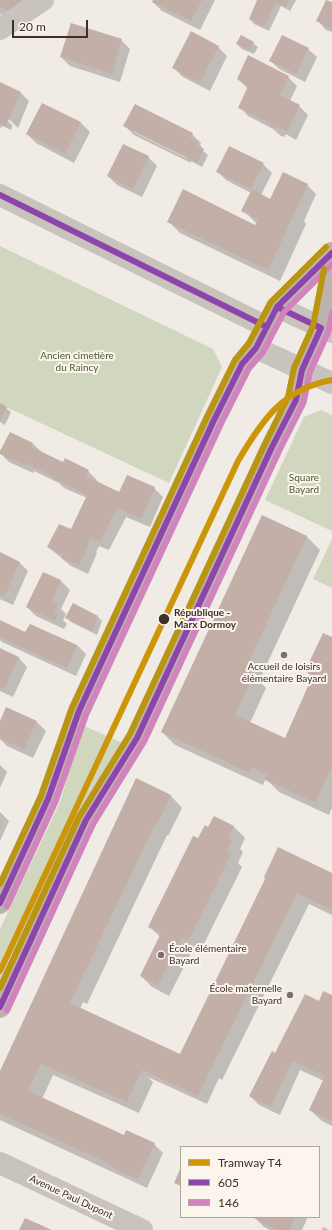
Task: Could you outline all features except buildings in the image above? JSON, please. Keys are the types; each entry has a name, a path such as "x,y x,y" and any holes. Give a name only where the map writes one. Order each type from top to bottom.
{"main road":[{"path":"0,904 48,799 79,711 214,420 242,364 256,348 277,307 332,253"},
{"path":"0,1007 86,820 137,738 272,447 296,400 302,370 327,330 332,270"}],"street":[{"path":"0,29 43,0"},
{"path":"0,195 267,327"},
{"path":"277,307 327,330"},
{"path":"256,348 332,383"},
{"name":"Avenue Paul Dupont","path":"0,1163 142,1230"}],"green space":[{"name":"Ancien cimetière du Raincy","path":"0,246 213,349 222,367 169,483 0,404"},
{"name":"Square Bayard","path":"321,410 332,415 332,531 265,500 304,417"},
{"path":"332,539 332,588 313,579"},
{"path":"82,725 125,744 0,985 0,929 61,800"}],"tram line":[{"name":"T4","path":"0,971 238,461 256,432 276,408 300,391 315,384 332,380"}],"transit line":[{"name":"605","path":"0,195 267,327"},
{"path":"0,884 41,796 72,708 235,360 249,343 271,302 326,247"},
{"name":"605","path":"0,903 48,799 79,711 214,420 242,364 256,348 277,307 332,253"},
{"name":"146","path":"7,906 55,802 86,714 221,423 249,368 263,352 284,312 332,264"},
{"path":"0,988 79,817 130,734 288,397 294,368 313,326 324,269"},
{"name":"605","path":"0,1007 86,820 137,738 272,447 296,400 302,370 321,328 277,307"},
{"name":"146","path":"7,1010 93,824 144,741 279,451 303,403 310,372 329,330 332,313"}],"place":[{"name":"République - Marx Dormoy","path":"164,619"},
{"name":"Accueil de loisirs élémentaire Bayard","path":"284,655"},
{"name":"École élémentaire Bayard","path":"161,955"},
{"name":"École maternelle Bayard","path":"290,995"}]}
